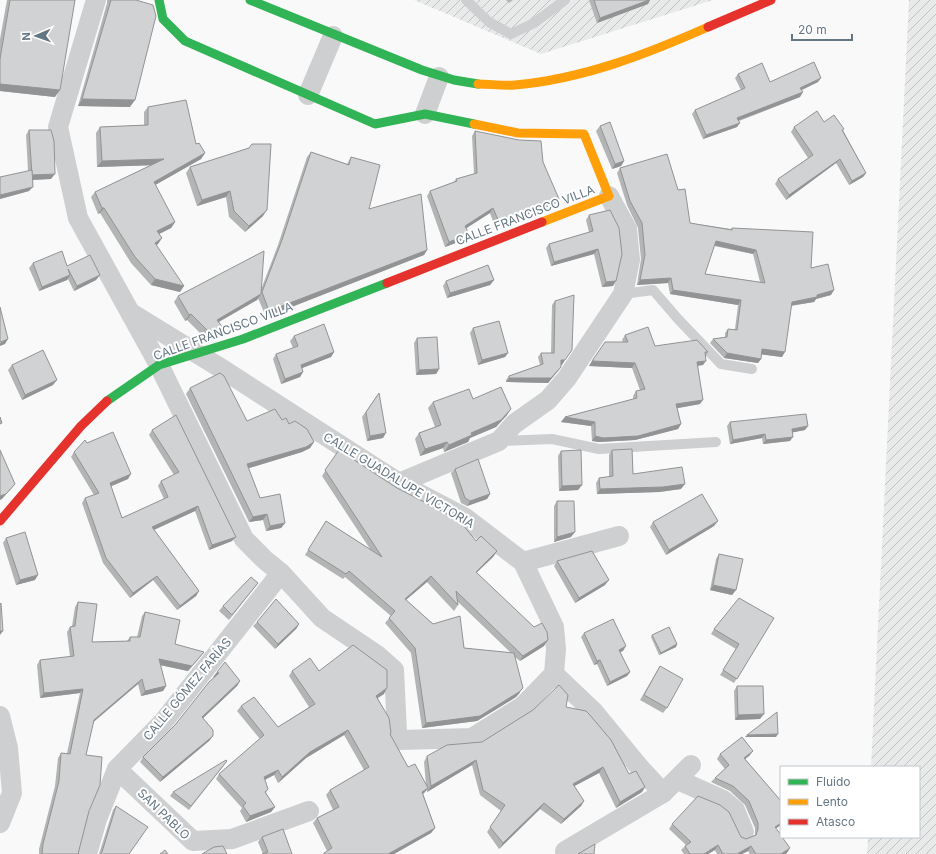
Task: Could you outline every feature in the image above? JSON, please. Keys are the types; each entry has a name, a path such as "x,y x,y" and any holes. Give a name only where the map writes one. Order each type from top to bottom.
{"street":[{"path":"96,0 58,127 78,218 159,365 244,539 265,560 281,573 322,618 377,655 394,670 397,732 400,740 472,738 523,706 554,674 594,712 640,768 670,787 723,800 735,810 744,832"},
{"name":"CALLE FRANCISCO VILLA","path":"0,521 81,426 105,402 159,365 243,339 609,196 584,134 518,133 425,114 375,124 185,41 163,19 160,0"},
{"path":"250,0 332,36 439,77 477,84 518,86 596,69 636,56 771,0"},
{"path":"308,95 332,36"},
{"path":"425,114 439,77"},
{"path":"398,483 500,441 514,424 548,400 567,378 623,294 630,260 627,229 609,196"},
{"name":"CALLE GUADALUPE VICTORIA","path":"131,313 198,354 398,483 464,518 523,562 554,627 556,649 554,674"},
{"path":"523,562 619,536"},
{"name":"CALLE GÓMEZ FARÍAS","path":"87,854 97,819 118,768 163,722 281,573"},
{"path":"0,716 8,748 12,793 0,823"},
{"path":"564,851 670,787 691,765"},
{"name":"SAN PABLO","path":"118,768 193,841 232,838 309,811"}],"lane":[{"path":"466,0 490,22 511,34 534,23 565,0"},
{"path":"623,294 653,290 678,319 722,364 752,369"},
{"path":"500,441 552,439 598,449 716,442"}],"shaded area":[{"path":"414,0 713,0 541,54"},
{"path":"909,0 936,0 936,854 867,854 868,838 920,838 920,766 871,766"}],"building":[{"path":"10,0 75,0 60,90 0,84 0,59"},
{"path":"111,0 136,0 153,5 156,16 135,100 82,99"},
{"path":"594,0 649,0 600,18"},
{"path":"814,62 821,78 800,88 803,92 737,118 740,123 706,135 695,110 745,88 738,74 762,63 770,82"},
{"path":"186,100 196,144 199,143 205,153 154,182 175,222 157,231 162,238 155,243 184,286 155,279 135,257 104,208 102,208 95,192 164,159 102,161 100,127 148,125 148,107"},
{"path":"817,111 824,122 834,115 844,129 842,130 866,173 852,181 840,159 789,195 778,179 813,155 794,127"},
{"path":"610,122 624,161 615,164 600,126"},
{"path":"29,130 51,130 54,141 55,174 32,175"},
{"path":"475,131 519,140 541,141 543,162 559,199 499,222 493,208 465,226 469,234 449,242 430,191 457,181 456,179 477,173"},
{"path":"252,144 271,144 267,210 249,226 234,211 230,191 202,200 190,167 249,148"},
{"path":"311,152 349,165 351,157 380,165 369,209 421,194 427,250 269,311 262,292 282,240"},
{"path":"667,154 678,190 685,189 690,223 732,230 732,228 813,232 811,268 828,264 834,290 817,295 817,297 792,302 785,352 762,349 761,359 727,353 713,339 727,337 728,329 737,330 741,300 673,290 671,278 640,280 645,255 642,223 630,201 620,168","holes":["716,241 756,250 765,283 705,274"]},
{"path":"32,170 33,187 0,195 0,177"},
{"path":"610,210 619,228 622,254 616,281 606,282 598,249 554,262 549,244 593,231 589,215"},
{"path":"62,251 67,266 90,255 100,275 77,286 68,269 70,275 42,287 33,263"},
{"path":"264,251 261,294 217,320 223,328 209,332 191,314 189,315 178,296"},
{"path":"488,265 494,280 450,293 446,281"},
{"path":"574,295 572,350 565,360 561,360 561,367 551,378 509,378 509,376 543,364 541,353 554,353 555,301"},
{"path":"0,307 8,339 1,342 0,341"},
{"path":"499,321 508,353 482,360 473,328"},
{"path":"324,324 334,352 301,365 303,372 285,379 276,354 298,346 294,336"},
{"path":"648,327 655,346 697,340 708,352 705,352 706,361 697,362 703,400 676,404 681,424 638,436 603,438 595,436 595,422 565,417 637,398 636,391 645,389 635,363 592,361 605,342 628,342 625,335"},
{"path":"437,337 439,369 419,370 417,338"},
{"path":"43,350 57,380 25,395 12,365"},
{"path":"220,373 224,376 247,421 275,409 282,420 286,418 289,424 295,421 307,429 314,442 306,447 247,464 260,498 280,494 285,523 270,526 267,514 253,517 190,388"},
{"path":"501,387 511,409 501,420 471,433 472,435 449,445 447,442 425,449 419,433 441,425 433,402 469,389 473,399"},
{"path":"379,393 386,433 370,436 366,412"},
{"path":"806,414 808,426 792,429 793,437 766,440 765,434 733,440 730,422"},
{"path":"176,415 236,537 212,545 198,506 152,527 199,591 180,606 157,576 133,593 106,558 85,498 99,493 74,452 85,440 87,443 113,432 131,474 110,483 122,518 168,497 161,481 179,472 152,430"},
{"path":"632,449 633,474 682,467 685,484 663,487 600,489 599,478 613,476 612,450"},
{"path":"0,450 15,484 6,494 0,496"},
{"path":"339,450 397,488 459,520 476,541 481,536 497,551 476,572 534,627 542,623 547,632 548,640 523,656 456,591 458,605 431,576 405,599 433,624 460,616 464,648 514,653 523,688 519,692 480,716 426,723 415,648 389,618 395,611 349,571 346,574 308,550 326,521 382,557 325,470"},
{"path":"581,450 582,485 562,486 561,451"},
{"path":"478,459 490,494 470,501 465,498 455,469"},
{"path":"702,494 718,521 669,550 653,522"},
{"path":"557,501 574,501 575,532 557,537"},
{"path":"25,532 38,575 20,580 6,538"},
{"path":"592,551 609,580 579,598 557,561"},
{"path":"719,554 743,559 736,590 713,585"},
{"path":"251,577 258,583 232,615 223,606"},
{"path":"739,598 774,618 737,679 723,670 739,644 714,629"},
{"path":"276,599 299,624 278,644 257,622"},
{"path":"78,602 97,604 92,642 130,641 130,637 140,637 145,612 180,620 175,644 204,652 192,666 159,659 166,686 145,691 142,679 94,720 86,755 102,757 100,785 89,811 78,854 42,854 43,844 59,781 61,753 70,754 83,689 44,693 40,660 74,656 70,627 75,626"},
{"path":"1,603 3,631 0,631"},
{"path":"613,619 626,646 619,650 630,672 610,682 600,660 597,661 584,633"},
{"path":"669,627 677,644 661,653 652,635"},
{"path":"353,645 387,670 387,688 376,696 389,718 390,734 408,767 415,764 428,788 422,792 435,828 388,854 324,854 332,848 317,818 339,807 330,790 369,767 348,730 310,752 282,777 278,770 264,777 268,789 265,792 275,807 250,816 243,806 246,803 219,774 264,735 241,706 254,697 278,727 315,704 292,671 310,658 319,671"},
{"path":"225,662 240,681 202,717 213,730 213,736 163,777 143,757 175,725 209,682 219,673 217,672"},
{"path":"660,666 683,679 667,708 644,695"},
{"path":"559,685 568,695 566,707 586,711 589,714 611,740 629,774 636,771 645,787 620,802 603,767 573,784 584,801 564,819 544,803 503,843 490,827 505,805 483,790 476,760 431,786 427,756 447,745 482,742 533,710"},
{"path":"737,686 763,686 764,714 738,715"},
{"path":"777,712 778,734 747,735"},
{"path":"742,737 753,751 744,758 780,800 780,824 775,827 780,834 780,838 783,838 790,848 781,854 756,854 751,846 737,854 723,854 718,845 704,854 690,854 685,846 691,842 672,824 698,796 720,805 729,812 741,837 746,839 756,835 758,829 758,823 749,801 733,786 715,778 729,765 720,754"},
{"path":"226,760 227,761 191,806 173,792"},
{"path":"116,806 148,827 129,854 100,854 102,852"},
{"path":"283,829 292,854 262,854 268,852 262,837"},
{"path":"595,844 594,854 578,854"},
{"path":"223,846 227,854 202,854 214,847"},
{"path":"165,850 168,854 160,854"}],"traffic: fast":[{"path":"159,0 163,19 185,41 375,124 425,114 474,124"},
{"path":"250,0 422,70 454,80 478,84"},
{"path":"107,401 159,365 243,339 387,283"}],"traffic: slow":[{"path":"478,84 515,85 540,82 590,71 638,56 708,27"},
{"path":"474,124 518,133 584,134 609,196 542,222"}],"traffic: jam":[{"path":"708,27 771,0"},
{"path":"387,283 542,222"},
{"path":"0,521 81,426 107,401"}]}
